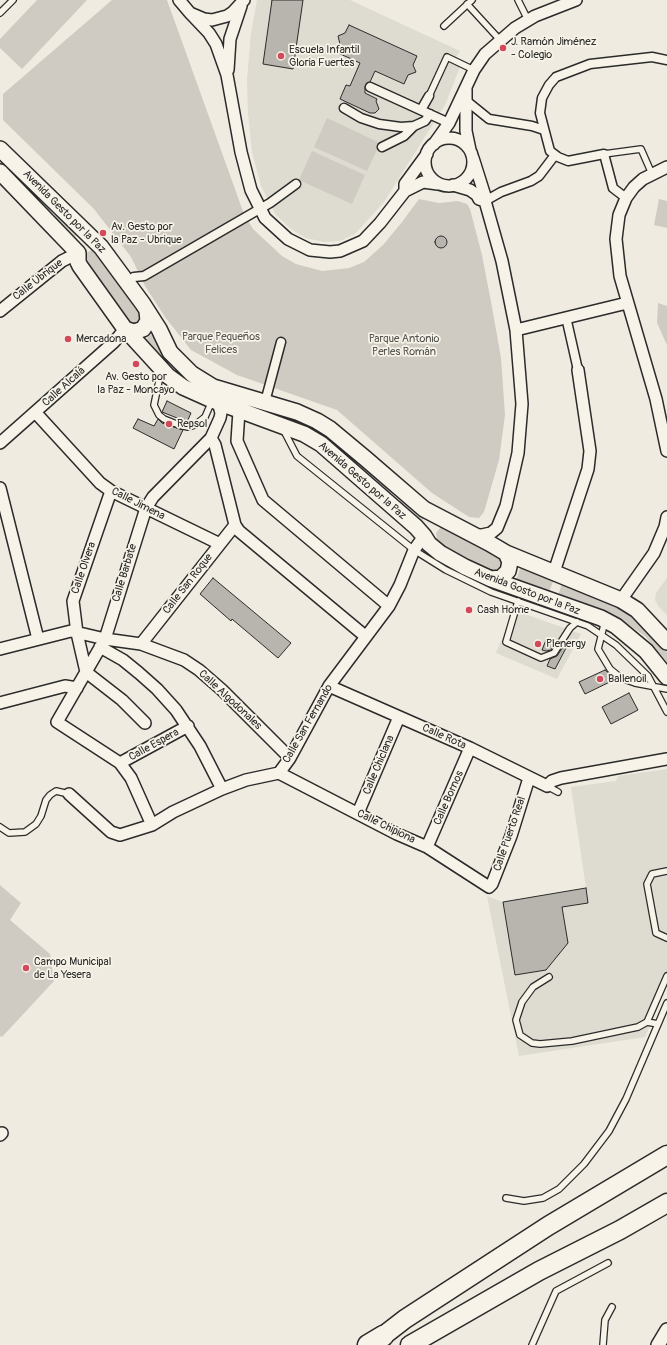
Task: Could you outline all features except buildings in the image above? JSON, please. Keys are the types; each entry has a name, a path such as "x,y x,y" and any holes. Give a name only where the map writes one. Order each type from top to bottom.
{"highway":[{"path":"375,1340 548,1226 665,1156"},
{"path":"410,1345 539,1271 620,1230 667,1203"},
{"path":"620,1230 667,1211"}],"main road":[{"name":"Avenida Gesto por la Paz","path":"0,149 101,247 159,329 170,352 192,374 213,386 297,412 330,429 424,509 503,551 621,600 637,610 667,642"},
{"name":"Avenida Gesto por la Paz","path":"0,172 78,252 77,257 80,266 125,329 156,365 183,387 239,411 304,434 321,444 424,536 429,544 440,553 491,579 602,618 635,640 654,659 667,677"},
{"path":"78,252 88,243 97,244 101,247"},
{"path":"125,329 134,332 143,329 148,321 147,311"},
{"path":"424,536 426,526 429,523 433,520 442,519"},
{"path":"491,579 501,578 508,571 510,562 503,551"}],"street":[{"path":"179,0 216,44 227,75 241,152 251,190 260,209 275,228 288,239 310,250 330,252 340,251 363,241 380,223 405,190 423,182 470,190 477,195 479,199 485,201 501,192 531,182 539,176 555,155"},
{"path":"190,13 204,19 220,19 233,12 244,0"},
{"path":"227,75 230,39 244,0"},
{"path":"405,190 405,184 449,123 474,70 485,54 500,40 528,20 576,0"},
{"path":"626,198 613,188 604,154 568,161 550,151 540,113 542,98 549,85 556,77 590,64 652,57 667,60"},
{"path":"370,87 449,123"},
{"path":"466,89 468,102 466,131 472,155 486,196 485,201 502,261 516,330 522,404 521,430 515,472 506,506 497,528 491,533 477,536"},
{"path":"421,110 429,96"},
{"path":"468,102 489,119 532,126 544,130"},
{"path":"344,108 361,118 379,124 401,127 414,126 425,121 430,114"},
{"path":"382,147 404,136 414,126"},
{"path":"434,144 445,138 457,139 463,142 472,155 473,164 468,176 459,184 453,186"},
{"path":"427,154 425,160 427,172 435,182 441,184"},
{"path":"667,167 643,179 634,187 626,198 619,215 616,239 620,276 626,303 656,399 667,451"},
{"path":"134,277 144,276 260,209 296,184"},
{"name":"Calle Ubrique","path":"2,306 62,260 78,252"},
{"path":"516,330 626,303"},
{"path":"554,572 588,469 590,451 578,370 566,318"},
{"name":"Calle Alcalá","path":"0,443 114,342 125,329"},
{"path":"265,402 281,342"},
{"path":"215,401 221,412 211,438 215,445 235,525 239,531 365,636"},
{"path":"239,411 237,441 263,500 389,606"},
{"name":"Calle Jimena","path":"35,412 100,483 110,491 220,544"},
{"name":"Calle Barbate","path":"120,763 58,722 102,643 146,508 153,497 211,438"},
{"path":"0,488 38,639"},
{"name":"Calle Olvera","path":"86,672 77,633 73,601 110,491"},
{"path":"621,600 654,553 665,527 667,517"},
{"name":"Calle San Roque","path":"141,644 235,525"},
{"path":"497,528 503,551"},
{"name":"Calle San Fernando","path":"69,794 111,832 120,835 152,825 173,812 222,789 246,780 279,773 290,758 329,686 389,606 400,585 414,550 424,536"},
{"name":"Calle Algodonales","path":"0,649 71,631 102,643 141,644 184,660 199,670 222,690 290,758"},
{"path":"102,643 157,689 188,726 222,789"},
{"path":"86,672 122,700 145,723"},
{"path":"0,704 65,686 77,688"},
{"name":"Calle Rota","path":"329,686 470,748 547,786"},
{"name":"Calle Chiclana","path":"358,813 400,717"},
{"name":"Calle Espera","path":"120,763 188,726"},
{"name":"Calle Bornos","path":"427,847 470,748"},
{"path":"547,786 552,781 561,778 667,759"},
{"path":"120,763 131,778 152,825"},
{"name":"Calle Chipiona","path":"279,773 427,847 489,887"},
{"name":"Calle Puerto Real","path":"489,887 492,884 511,836 529,778"},
{"path":"658,1345 667,1330"}],"lane":[{"path":"0,13 13,0"},
{"path":"444,26 472,0"},
{"path":"518,0 528,20"},
{"path":"467,4 500,40"},
{"path":"429,96 447,57 474,70"},
{"path":"604,154 641,149 652,174"},
{"path":"156,365 159,381 154,405 159,415 164,419 188,427 195,425 205,417 215,401"},
{"name":"Avenida Gosto por la Paz","path":"279,424 297,456 414,550 469,581 518,601 588,626 616,645 648,676 667,712"},
{"path":"518,601 506,642 540,658 554,653 570,628 577,622"},
{"path":"602,618 604,625 598,649 610,669 621,678 635,683 667,689"},
{"name":"Calle Rota","path":"547,786 558,792"},
{"path":"0,827 9,833 25,832 36,824 41,816 46,800 50,795 56,791 69,794"},
{"path":"667,871 652,874 647,884 656,933 667,938"},
{"path":"648,1022 667,976"},
{"path":"549,977 533,987 522,1002 516,1020 520,1035 532,1043 540,1044 572,1041 638,1027 648,1022 658,1024"},
{"path":"506,1198 524,1201 543,1198 559,1189 584,1164 609,1131 626,1099 667,1003"},
{"path":"532,1345 556,1291 608,1262"},
{"path":"603,1345 605,1320 612,1307"}],"shaded area":[{"path":"257,0 350,0 460,51 452,63 460,67 445,105 384,202 355,234 340,241 324,242 306,238 291,229 276,215 261,186 252,152 248,113 247,79 251,33"},
{"path":"667,578 667,615 658,606 655,600 656,593"},
{"name":"Plenergy","path":"514,610 581,634 557,679 496,653"},
{"path":"667,769 667,986 645,1037 519,1056 487,896 503,902 586,888 571,787 616,781 618,776"}],"green space":[{"path":"37,0 87,0 22,69 0,48 0,39"},
{"name":"Parque Antonio Perles Román","path":"112,0 167,0 244,214 253,229 282,256 296,264 322,271 349,268 364,262 383,245 419,199 439,203 458,201 467,204 470,209 482,255 492,307 501,358 505,415 499,460 484,512 479,518 469,517 432,493 337,410 237,375 191,350 165,317 145,286 131,257 94,209 3,120 3,94"},
{"path":"327,118 380,143 367,171 314,147"},
{"path":"312,151 365,175 352,204 299,180"},
{"path":"0,155 51,207 50,210 48,211 0,163"},
{"path":"659,199 667,201 667,228 654,225"},
{"path":"58,212 76,233 76,237 54,216"},
{"path":"92,250 95,251 141,315 141,323 132,326 84,261 84,254"},
{"path":"658,303 667,306 667,345 657,323"},
{"path":"150,335 153,335 164,352 158,358 145,340"},
{"path":"168,359 329,435 392,490 388,494 336,448 188,383 164,363"},
{"path":"403,498 423,515 423,521 420,522 398,503"},
{"path":"441,527 444,527 502,557 503,566 497,571 492,571 441,545 437,539 436,533"},
{"path":"521,566 554,579 549,592 516,580"},
{"path":"563,581 627,609 661,643 667,652 667,662 645,636 626,623 558,595"},
{"name":"Campo Municipal de La Yesera","path":"0,885 21,903 10,920 50,954 54,981 2,1037 0,1036"}],"place":[{"name":"J. Ramón Jiménez - Colegio","path":"503,48"},
{"name":"Escuela Infantil Gloria Fuertes","path":"281,56"},
{"name":"Av. Gesto por la Paz - Ubrique","path":"103,233"},
{"name":"Mercadona","path":"68,339"},
{"name":"Av. Gesto por la Paz - Moncayo","path":"136,364"},
{"name":"Repsol","path":"169,424"},
{"name":"Cash Home","path":"469,610"},
{"name":"Plenergy","path":"538,644"},
{"name":"Ballenoil","path":"600,679"},
{"name":"Campo Municipal de La Yesera","path":"26,968"}],"park label":[{"name":"Parque Pequeños Felices","path":"221,343"}]}
